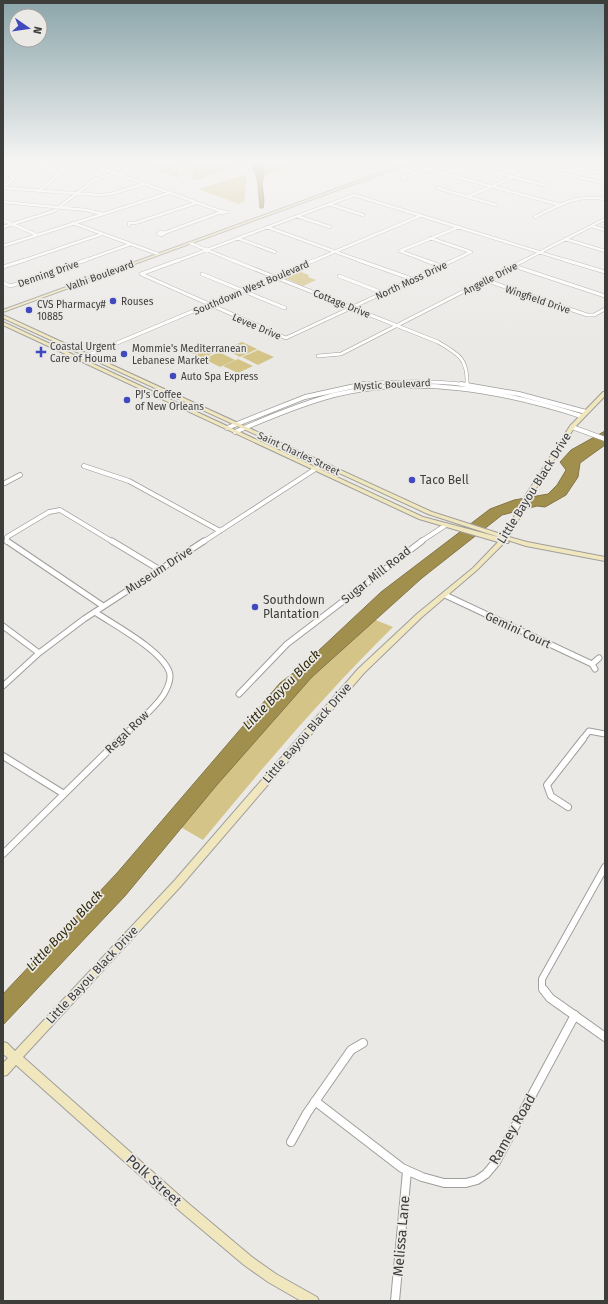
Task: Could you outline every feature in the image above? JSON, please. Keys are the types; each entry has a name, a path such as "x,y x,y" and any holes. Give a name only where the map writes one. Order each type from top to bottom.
{"street":[{"path":"10,223 37,235"},
{"path":"3,227 17,223"},
{"path":"3,246 73,223 158,254"},
{"path":"129,225 135,223"},
{"path":"164,233 191,223"},
{"name":"Valhi Boulevard","path":"3,311 243,223"},
{"path":"206,250 278,223"},
{"path":"318,223 330,227"},
{"name":"Southdown West Boulevard","path":"79,359 404,223"},
{"path":"446,223 605,272"},
{"name":"Angelle Drive","path":"318,356 341,354 597,223"},
{"path":"591,226 605,230"},
{"path":"267,227 412,279"},
{"path":"441,266 400,251 459,227"},
{"path":"3,267 102,234"},
{"path":"237,238 275,252"},
{"name":"North Moss Drive","path":"286,338 471,252 430,238"},
{"path":"565,239 605,251"},
{"name":"Cottage Drive","path":"190,242 206,250 438,342 456,353 467,366 467,388"},
{"name":"Denning Drive","path":"3,283 10,286 132,244"},
{"name":"Levee Drive","path":"206,250 141,274 208,305 286,338"},
{"path":"514,266 605,296"},
{"path":"202,274 285,308"},
{"path":"338,276 383,293"},
{"name":"Wingfield Drive","path":"485,280 591,316 605,309"},
{"name":"Valhi Boulevard","path":"3,307 14,307"},
{"name":"Saint Charles Street","path":"3,316 417,507 488,535"},
{"name":"Saint Charles Street","path":"3,323 421,518 461,530 605,560"},
{"name":"Mystic Boulevard","path":"227,428 295,400 319,393 351,386 403,381 467,384 530,395 584,414"},
{"name":"Mystic Boulevard","path":"235,432 300,404 354,391 405,386 467,388 519,398 584,414"},
{"name":"Little Bayou Black Drive","path":"3,1072 178,884 361,671 420,615 476,569 504,539 530,493 572,427 605,393"},
{"path":"572,427 605,439"},
{"name":"Museum Drive","path":"3,686 39,653 103,606 323,464"},
{"path":"84,466 129,481 220,531"},
{"path":"3,484 20,475"},
{"path":"103,606 6,542 8,536 49,512 60,510 160,570"},
{"name":"Sugar Mill Road","path":"238,694 245,689 292,639 423,540 446,525"},
{"name":"Gemini Court","path":"445,595 594,666 598,658"},
{"name":"Regal Row","path":"3,854 160,700 169,683 170,673 164,662 149,648 95,612"},
{"path":"3,626 39,653"},
{"path":"568,807 550,796 547,790 547,785 589,731 605,734"},
{"path":"3,756 64,794"},
{"path":"605,867 542,979 542,987 550,998 605,1037"},
{"name":"Ramey Road","path":"315,1102 407,1171 418,1176 450,1184 470,1182 485,1175 496,1162 575,1015"},
{"path":"292,1142 315,1102 351,1050 363,1043"},
{"name":"Polk Street","path":"3,1047 185,1208 248,1261 272,1278 314,1301"},
{"name":"Melissa Lane","path":"395,1301 407,1171"}],"shaded area":[{"path":"296,270 309,275 308,277 316,280 303,286 280,276"},
{"path":"242,342 257,349 240,357 225,349"},
{"path":"204,345 218,351 203,358 189,352"},
{"path":"258,350 274,357 258,365 242,357"},
{"path":"219,352 235,360 220,367 204,359"},
{"path":"238,359 253,366 238,373 223,366"},
{"path":"373,619 393,627 343,678 295,731 203,840 177,825 297,690"}],"water":[{"name":"Little Bayou Black","path":"605,431 605,445 580,463 578,477 566,495 545,507 537,506 502,515 422,578 312,677 216,786 125,896 3,1025 3,994 117,873 280,683 301,667 381,592 490,509 514,500 548,494 557,485 566,470 560,462 571,450"}],"place":[{"name":"Rouses","path":"113,301"},
{"name":"CVS Pharmacy# 10885","path":"29,310"},
{"name":"Coastal Urgent Care of Houma","path":"41,352"},
{"name":"Mommie's Mediterranean Lebanese Market","path":"124,354"},
{"name":"Auto Spa Express","path":"173,376"},
{"name":"PJ's Coffee of New Orleans","path":"127,400"},
{"name":"Taco Bell","path":"412,480"},
{"name":"Southdown Plantation","path":"255,607"}]}
